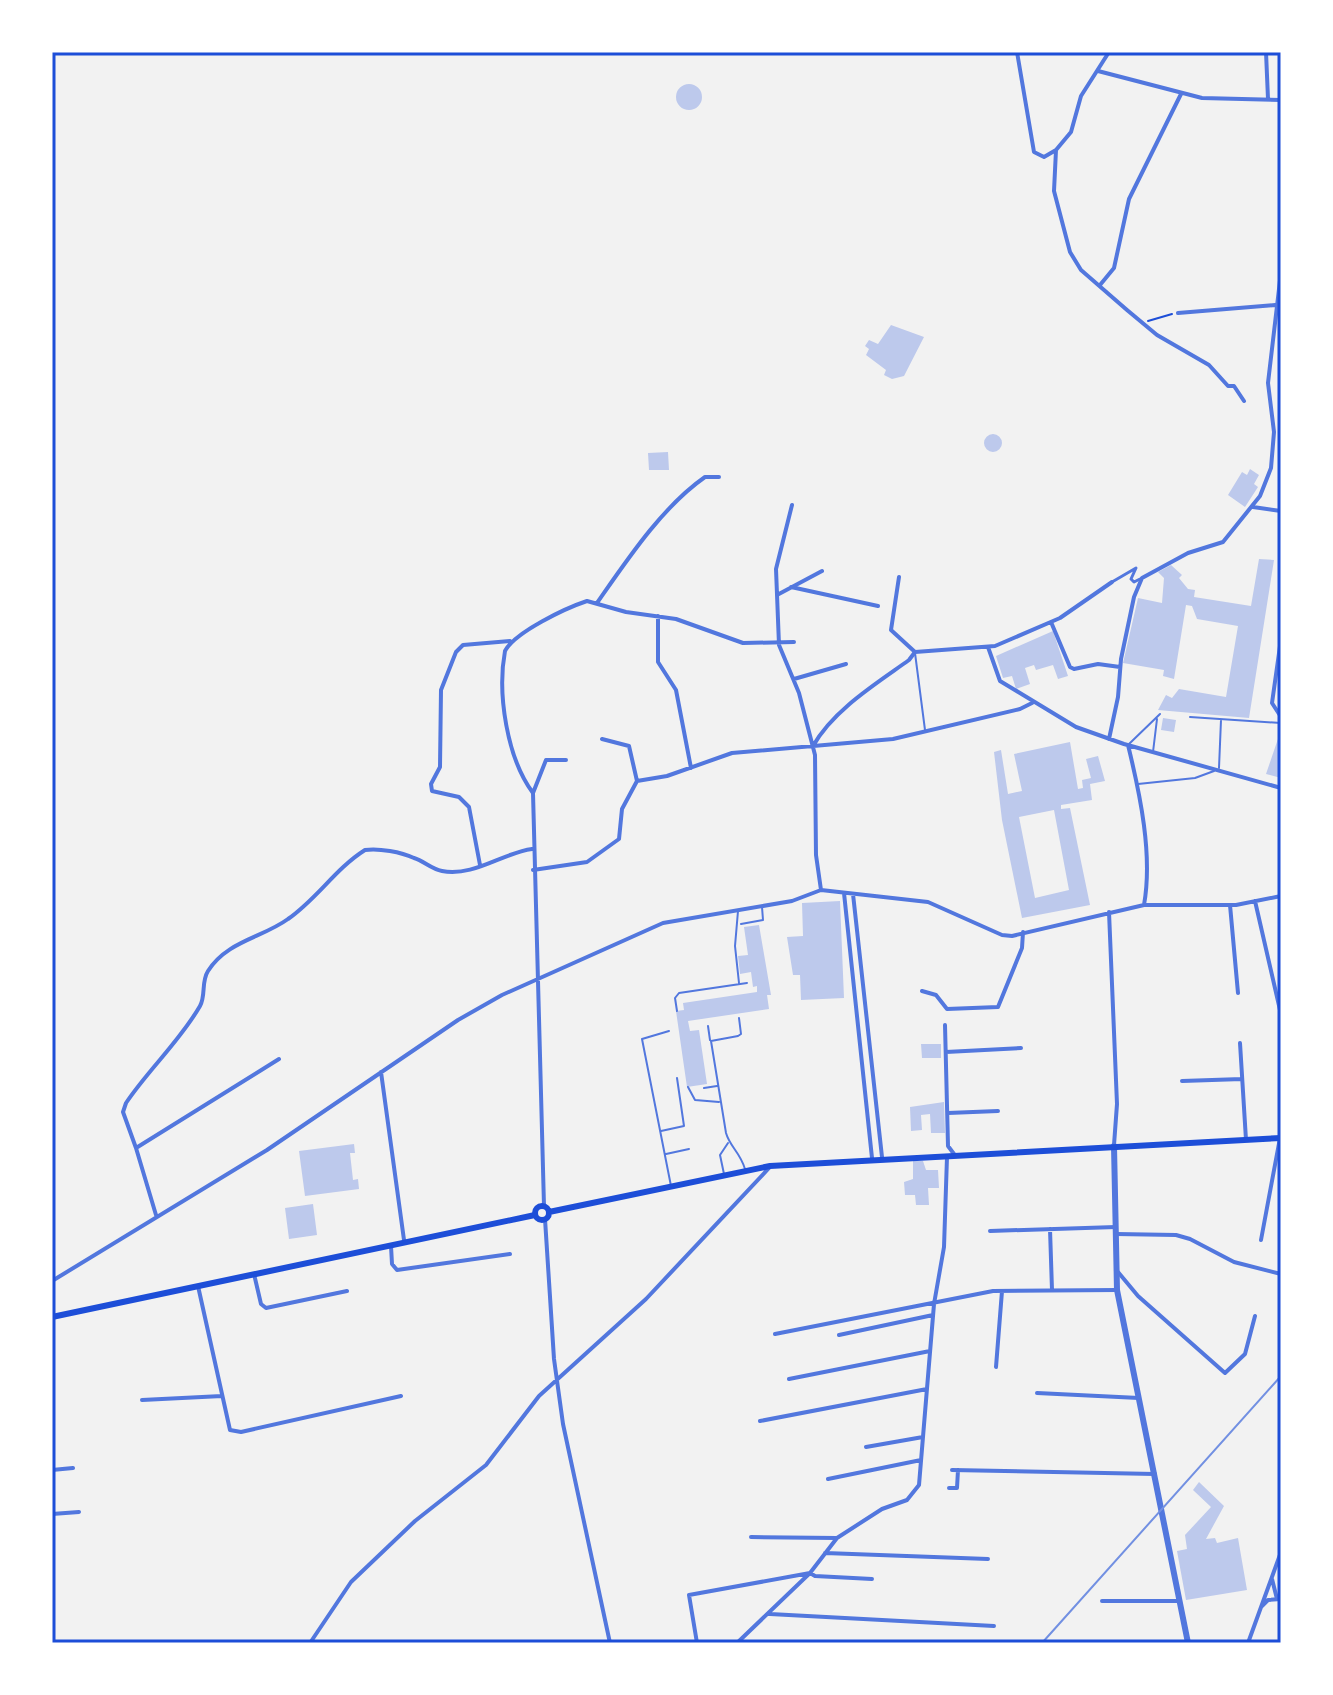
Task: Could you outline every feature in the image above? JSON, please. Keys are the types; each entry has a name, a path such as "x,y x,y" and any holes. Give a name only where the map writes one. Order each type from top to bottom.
{"main road":[{"path":"52,1317 404,1240 770,1166 882,1157 1280,1138"},
{"path":"535,1215 537,1207 546,1212"}],"street":[{"path":"1017,52 1034,152 1044,157 1056,150 1071,132 1081,96 1109,52"},
{"path":"1266,52 1268,99"},
{"path":"1098,71 1202,98 1281,100"},
{"path":"1100,285 1114,268 1132,191 1181,94"},
{"path":"1056,150 1054,191 1070,252 1081,270 1143,323 1209,365 1228,386 1234,386 1244,401"},
{"path":"899,577 891,630 915,652 988,647 1015,639 1051,622 1136,568 1131,579 1134,582 1188,553 1223,542 1253,507 1271,468 1273,440 1268,383 1281,272"},
{"path":"1178,313 1276,305"},
{"path":"1273,440 1281,440"},
{"path":"597,603 646,535 683,495 705,477 719,477"},
{"path":"792,505 776,569 779,645 794,679 812,748 816,855 821,890"},
{"path":"1253,507 1281,511"},
{"path":"777,595 822,571"},
{"path":"1109,739 1134,597 1142,578"},
{"path":"791,587 878,606"},
{"path":"480,866 469,807 459,797 432,791 431,784 440,767 441,690 445,672 463,645 512,641 574,605 587,601 626,612 658,616 743,643 779,645 794,642"},
{"path":"658,616 655,633 658,662 676,690 691,768"},
{"path":"1051,622 1070,667 1074,669 1098,664 1120,667"},
{"path":"1281,639 1272,703 1281,720"},
{"path":"512,641 503,659 509,743 517,768 533,793"},
{"path":"988,647 1000,681 1032,703 1109,739 1281,788"},
{"path":"812,748 819,735 848,707 915,652"},
{"path":"794,679 846,664"},
{"path":"637,781 691,768 732,753 812,748 925,732 1020,709 1032,703"},
{"path":"533,870 587,862 619,839 622,809 637,781 629,746 602,739"},
{"path":"1128,745 1137,785 1147,887 1144,905"},
{"path":"566,760 546,760 533,793 532,849 546,1212 563,1424 610,1643"},
{"path":"156,1215 123,1112 126,1103 200,1005 207,972 229,949 266,934 288,919 311,902 329,878 365,850 415,858 442,871 480,866 515,851 532,849"},
{"path":"52,1281 267,1150 458,1020 537,979 663,923 792,901 821,890 928,902 1002,935 1144,905 1230,905 1281,896"},
{"path":"844,893 872,1158"},
{"path":"853,894 882,1157"},
{"path":"1255,901 1280,1010"},
{"path":"1230,905 1238,993"},
{"path":"1109,912 1117,1104 1114,1146 1117,1290 1188,1643"},
{"path":"922,991 936,995 947,1009 998,1007 1022,948 1023,932"},
{"path":"737,1643 810,1573 837,1538 882,1509 907,1500 917,1487 934,1304 948,1205 950,1154 945,1025"},
{"path":"1240,1043 1246,1140"},
{"path":"946,1052 1021,1048"},
{"path":"136,1148 279,1059"},
{"path":"381,1072 404,1240"},
{"path":"1182,1081 1242,1079"},
{"path":"948,1113 998,1111"},
{"path":"1261,1240 1280,1138"},
{"path":"310,1643 351,1582 415,1521 486,1465 539,1396 646,1299 770,1166"},
{"path":"1050,1229 1052,1290"},
{"path":"990,1231 1050,1229 1176,1235 1234,1262 1281,1274"},
{"path":"390,1243 392,1264 397,1270 510,1254"},
{"path":"1117,1271 1138,1296 1225,1373 1245,1354 1255,1316"},
{"path":"254,1274 261,1304 266,1308 347,1291"},
{"path":"198,1286 230,1430 241,1432 401,1396"},
{"path":"775,1334 1002,1291 1117,1290"},
{"path":"996,1367 1002,1291"},
{"path":"839,1335 933,1315"},
{"path":"789,1379 930,1351"},
{"path":"760,1421 927,1389"},
{"path":"1037,1393 1139,1398"},
{"path":"142,1400 222,1396"},
{"path":"866,1447 923,1437"},
{"path":"828,1479 921,1460"},
{"path":"52,1470 73,1468"},
{"path":"949,1488 957,1488 955,1470 1155,1474"},
{"path":"917,1487 928,1487"},
{"path":"52,1514 79,1512"},
{"path":"751,1537 837,1538"},
{"path":"1248,1643 1281,1552"},
{"path":"825,1553 988,1559"},
{"path":"697,1643 689,1595 810,1573 815,1576 872,1579"},
{"path":"1261,1606 1279,1599 1272,1577"},
{"path":"1102,1601 1179,1601"},
{"path":"767,1614 994,1626"}],"lane":[{"path":"915,652 925,732"},
{"path":"1128,745 1160,714"},
{"path":"1190,717 1281,720"},
{"path":"1153,752 1157,718"},
{"path":"1137,785 1195,778 1218,770 1219,722 1222,719"},
{"path":"739,925 763,920 762,907"},
{"path":"738,911 735,946 739,984"},
{"path":"677,1011 679,993 747,983"},
{"path":"711,1041 741,1034 739,1018"},
{"path":"708,1026 729,1142 740,1152 745,1171"},
{"path":"669,1031 642,1039 671,1187"},
{"path":"862,1054 870,1053"},
{"path":"660,1131 684,1126 677,1078"},
{"path":"704,1088 718,1086"},
{"path":"697,1089 689,1088 701,1103 720,1101"},
{"path":"725,1176 720,1155 729,1142"},
{"path":"664,1154 689,1149"}],"path":[{"path":"1143,323 1178,313"}],"building":[{"path":"689,84 698,88 702,97 698,106 689,110 680,106 676,97 680,88"},
{"path":"891,325 924,337 904,376 892,379 884,375 886,370 866,355 869,349 865,346 869,340 878,344"},
{"path":"989,434 997,434 1002,443 1000,450 989,452 984,447 984,439"},
{"path":"668,452 669,470 649,470 648,453"},
{"path":"1250,469 1259,475 1254,484 1258,487 1245,507 1228,495 1242,472 1247,475"},
{"path":"1259,559 1274,560 1249,718 1158,710 1166,695 1172,698 1179,689 1226,697 1238,626 1197,619 1192,606 1186,605 1174,679 1163,676 1164,670 1123,663 1138,598 1162,603 1164,578 1158,572 1171,565 1182,575 1179,578 1188,589 1195,590 1194,597 1251,606"},
{"path":"1053,631 1068,676 1058,679 1053,665 1036,670 1034,665 1025,668 1030,684 1016,689 1012,676 1003,678 996,656"},
{"path":"1163,718 1176,720 1174,732 1161,730"},
{"path":"1281,733 1281,778 1266,774"},
{"path":"1070,742 1078,789 1083,788 1082,780 1091,778 1086,759 1098,756 1105,781 1090,784 1092,800 1061,805 1061,809 1070,808 1090,905 1022,918 1002,820 994,752 1001,750 1008,794 1022,791 1014,754","holes":["1054,810 1069,890 1035,898 1019,817"]},
{"path":"840,901 844,998 801,1000 800,975 793,975 787,937 803,936 802,903"},
{"path":"759,925 771,995 767,995 769,1009 688,1021 690,1031 699,1030 707,1084 687,1087 676,1011 684,1010 683,1003 757,992 751,972 740,974 738,956 748,955 744,927"},
{"path":"921,1044 941,1044 941,1058 922,1058"},
{"path":"944,1102 945,1133 931,1133 930,1114 921,1115 922,1130 911,1131 910,1107"},
{"path":"354,1144 355,1153 350,1153 353,1180 358,1179 359,1189 305,1196 299,1151"},
{"path":"913,1161 923,1161 926,1170 938,1170 939,1188 928,1188 929,1205 916,1205 915,1195 905,1195 904,1182 913,1179"},
{"path":"313,1204 317,1235 289,1239 285,1208"},
{"path":"1199,1482 1224,1506 1206,1539 1215,1538 1217,1543 1238,1538 1247,1590 1186,1600 1177,1551 1187,1549 1185,1535 1211,1507 1193,1490"}],"railway":[{"path":"1042,1643 1281,1376"}]}
